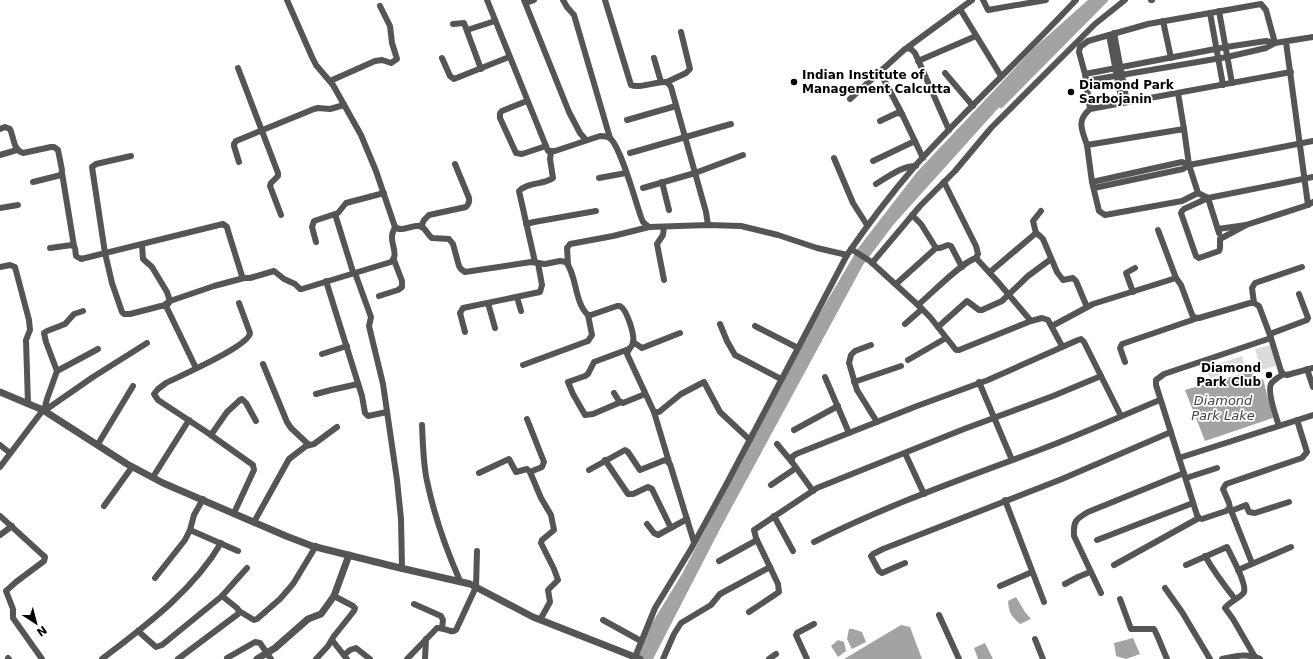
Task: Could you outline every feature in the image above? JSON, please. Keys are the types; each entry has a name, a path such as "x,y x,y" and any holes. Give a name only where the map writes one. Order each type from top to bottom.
{"street":[{"path":"287,0 312,57 330,81 361,135 376,171 395,226 392,236 395,255 394,260 402,282 402,287 398,290 379,296"},
{"path":"487,0 548,151 551,152"},
{"path":"534,0 525,1 569,112 580,134 586,140"},
{"path":"563,0 574,15 610,138 620,154 643,222 649,227"},
{"path":"605,0 631,85 636,86 664,82 690,70 681,32"},
{"path":"850,99 908,48 972,0"},
{"path":"983,0 988,10 1046,0"},
{"path":"0,392 43,411 98,444 132,467 153,478 286,536 349,555 460,581 476,587 540,620 636,658 641,641 655,608 694,542 750,440 847,255 853,250 867,225 916,166 949,130 1076,0"},
{"path":"871,262 912,215 955,171 991,128 1095,24 1125,0"},
{"path":"1090,109 1086,77 1079,52 1080,47 1088,41 1163,21 1261,4 1266,10 1275,43"},
{"path":"330,81 378,60 391,63 397,59 392,43 390,26 380,6"},
{"path":"960,9 1001,76"},
{"path":"1219,11 1232,83"},
{"path":"1210,12 1223,85"},
{"path":"467,30 495,21"},
{"path":"1163,21 1171,58"},
{"path":"453,24 464,23 481,69"},
{"path":"1112,34 1125,103"},
{"path":"918,61 976,36"},
{"path":"1119,71 1171,58 1226,47 1266,41 1275,43 1286,42 1313,37"},
{"path":"1220,239 1246,225 1311,203 1304,179 1301,143 1286,42"},
{"path":"1086,77 1119,71 1218,58 1266,48 1275,43"},
{"path":"908,48 913,49 949,130"},
{"path":"442,58 450,76 454,79 509,57"},
{"path":"654,58 664,82 671,87 706,212 708,225"},
{"path":"238,68 263,130 278,173 278,176 270,186 281,215"},
{"path":"880,72 923,158"},
{"path":"1198,193 1182,201 1105,215 1099,211 1081,120 1090,109 1291,72"},
{"path":"945,73 973,106"},
{"path":"1178,93 1189,165 1198,193 1208,198 1220,239 1219,251 1199,258 1196,256 1181,213 1184,209 1208,198 1313,177"},
{"path":"527,101 502,111 500,113 500,118 516,153 522,154 546,146"},
{"path":"239,162 234,144 241,138 318,108 330,109 344,106"},
{"path":"627,120 676,106"},
{"path":"880,120 897,113 902,114"},
{"path":"630,153 731,124"},
{"path":"0,128 4,127 10,129 17,150 22,153 51,147 56,148 59,153 76,256 81,259 223,224 228,231 242,276 244,278"},
{"path":"1087,145 1184,129"},
{"path":"551,152 586,140 605,136 610,138"},
{"path":"873,161 915,141"},
{"path":"1093,185 1183,169 1189,165 1313,141"},
{"path":"0,155 17,150"},
{"path":"465,332 460,317 460,310 471,306 536,293 542,288 519,191 522,187 547,181 553,178 550,159 551,152"},
{"path":"643,188 695,173 743,155"},
{"path":"131,156 96,164 92,167 105,253 112,283 124,314 130,314 167,304 214,286 274,271 284,279 295,284 300,289 387,264 394,260"},
{"path":"834,158 853,203 867,225"},
{"path":"395,226 402,229 421,226 429,215 466,207 468,205 470,202 469,198 455,164"},
{"path":"876,184 907,166 916,166"},
{"path":"34,182 57,176 62,173"},
{"path":"599,178 626,174"},
{"path":"662,182 669,210"},
{"path":"905,324 920,307 962,267 976,258 978,254 976,246 944,182"},
{"path":"316,242 312,227 314,222 335,214 346,204 384,193"},
{"path":"0,208 18,205"},
{"path":"526,224 596,211"},
{"path":"1041,211 1033,221 1036,233 1043,239 1057,272 1063,280 1073,278 1076,281 1087,307"},
{"path":"335,214 353,272 355,273 371,316 369,326 383,384 395,467 400,511 402,568"},
{"path":"912,215 921,224 936,248"},
{"path":"523,365 588,341 592,335 588,315 584,310 578,296 568,264 567,248 570,244 613,236 649,227 708,225 741,226 847,255"},
{"path":"1218,229 1246,225"},
{"path":"421,226 432,238 446,238 451,241 459,266 465,272 537,262 545,264 563,261 568,264"},
{"path":"664,227 663,235 657,244 664,280"},
{"path":"1158,230 1176,278 1181,285 1193,317 1199,318"},
{"path":"990,272 1036,233"},
{"path":"50,248 70,245 74,246"},
{"path":"142,245 143,259 152,267 167,292 167,304 196,368"},
{"path":"896,284 936,248 941,248 948,245 951,246 962,267"},
{"path":"853,250 871,262 920,307 938,326 954,348 959,350 1042,318 1048,320 1062,346"},
{"path":"976,258 990,272 1031,321"},
{"path":"938,326 967,300 979,310 1002,301 1028,276 1051,259"},
{"path":"0,265 10,265 16,270 29,320 30,330 26,340 28,404"},
{"path":"1283,374 1258,306 1254,303 1252,288 1255,283 1302,267"},
{"path":"1133,292 1126,273 1135,268"},
{"path":"1052,326 1093,304 1176,278"},
{"path":"326,281 347,346 366,415 368,416 387,412"},
{"path":"1198,518 1160,400 1156,380 1160,376 1270,336 1307,320 1308,318 1299,294"},
{"path":"517,298 521,311"},
{"path":"234,513 252,475 254,467 211,435 158,400 154,394 161,386 234,349 249,337 250,332 239,303"},
{"path":"488,303 496,328"},
{"path":"1125,362 1120,348 1122,344 1199,318 1254,303"},
{"path":"588,315 617,306 623,308 631,326 633,342 628,354 654,412 694,542"},
{"path":"43,411 57,371 44,333 62,325 74,314 83,311"},
{"path":"720,324 735,355 782,379"},
{"path":"755,326 798,348"},
{"path":"633,342 642,348 680,333"},
{"path":"908,360 946,338"},
{"path":"792,462 792,457 796,454 979,382 1078,340 1084,342 1121,416"},
{"path":"0,467 43,411 146,343"},
{"path":"871,345 855,351 849,357 854,382 862,400 877,422"},
{"path":"322,354 347,346"},
{"path":"57,371 98,349"},
{"path":"629,349 594,362 585,376 568,382 585,415 593,414 620,402 645,394"},
{"path":"263,364 287,422 291,428 309,445"},
{"path":"854,382 901,366"},
{"path":"1279,426 1270,392 1272,382 1283,374 1287,375 1310,369 1313,387"},
{"path":"748,612 779,592 778,584 757,540 754,530 774,516 817,488 905,452 1101,376"},
{"path":"825,377 849,433"},
{"path":"654,412 659,412 680,394 704,382 720,412 750,440"},
{"path":"979,382 1012,460"},
{"path":"316,394 358,384"},
{"path":"98,444 133,386"},
{"path":"614,393 620,402"},
{"path":"211,435 227,412 242,399 246,403 256,421"},
{"path":"814,542 848,525 1044,448 1160,400"},
{"path":"794,430 838,406"},
{"path":"1179,458 1313,415"},
{"path":"527,419 544,462 542,467 530,472"},
{"path":"153,478 189,420"},
{"path":"1252,563 1223,489 1226,484 1302,458 1306,455 1307,452 1297,420"},
{"path":"422,425 426,480 441,533 460,581"},
{"path":"254,522 288,462 301,449 320,440 338,427"},
{"path":"905,563 882,573 879,571 871,556 882,549 1062,479 1171,432"},
{"path":"777,444 813,491"},
{"path":"0,445 10,453"},
{"path":"589,470 625,450 640,470 665,460 669,462"},
{"path":"905,452 924,494"},
{"path":"479,473 508,459 516,472 527,469 530,472 540,498 551,515 554,528 553,533 544,538 541,542 558,580 548,590 550,602 540,620"},
{"path":"605,460 628,494 633,494 648,487 652,488 671,528"},
{"path":"104,506 132,467"},
{"path":"771,485 796,468"},
{"path":"1101,593 1074,536 1073,527 1076,519 1088,512 1185,476 1217,468"},
{"path":"155,578 185,540 190,530 194,515 203,499"},
{"path":"1005,500 1044,602"},
{"path":"1114,565 1198,518 1202,519 1246,505 1249,512 1255,513 1289,502"},
{"path":"1098,540 1193,503"},
{"path":"0,516 43,554 45,559 6,591 13,609 13,618 42,659"},
{"path":"774,516 793,551"},
{"path":"647,524 656,534 661,533 687,519"},
{"path":"0,535 12,526"},
{"path":"190,530 238,551"},
{"path":"719,561 757,540"},
{"path":"102,659 138,631 190,584 210,560 221,543"},
{"path":"222,596 237,608 238,611 254,620 257,619 280,599 293,584 316,546"},
{"path":"1186,565 1227,547 1238,570 1244,586 1244,592 1226,606 1225,610 1258,658"},
{"path":"1238,570 1291,547"},
{"path":"406,659 437,628 442,628 452,632 456,630 476,587 477,551"},
{"path":"257,659 270,656 308,619 321,614 334,596 349,555"},
{"path":"1205,556 1216,575 1235,599"},
{"path":"663,659 674,634 681,623 711,606 720,594 770,567"},
{"path":"138,631 156,647 160,647 222,596 247,568"},
{"path":"1000,586 1032,572"},
{"path":"1065,584 1078,576 1090,572"},
{"path":"1165,588 1182,612 1210,659"},
{"path":"316,659 328,646 354,611 352,606 334,596"},
{"path":"1120,599 1131,629 1154,629 1167,659"},
{"path":"414,604 443,617 442,628"},
{"path":"178,659 235,617 238,611"},
{"path":"939,615 959,659"},
{"path":"603,620 641,641"},
{"path":"807,659 796,635 814,624"},
{"path":"425,659 426,639"},
{"path":"1035,639 1043,659"},
{"path":"332,640 346,657 350,650 356,648 370,659"},
{"path":"228,658 255,642 260,643 270,656"},
{"path":"769,659 776,654"},
{"path":"1222,659 1239,656 1258,658"}],"shaded area":[{"path":"1271,345 1276,366 1261,370 1255,349"},
{"path":"1242,356 1245,368 1210,378 1206,368"}],"water":[{"path":"1088,0 1103,0 1039,63 894,224 863,265 721,527 653,659 637,659 649,628 682,574 805,338 859,247 917,172 1034,48"},
{"name":"Diamond Park Lake","path":"1252,371 1255,378 1263,379 1273,418 1205,441 1185,390"},
{"path":"1016,597 1031,619 1020,624 1014,619 1008,605 1008,601"},
{"path":"901,625 910,627 922,659 844,659"},
{"path":"849,629 862,632 866,642 852,649 847,639"},
{"path":"1133,638 1140,654 1126,659 1116,656 1114,643"},
{"path":"838,640 844,642 846,651 838,657 831,646"},
{"path":"985,643 993,659 978,659 974,648"}],"waterway":[{"path":"1001,105 1105,0"}],"place":[{"name":"Indian Institute of Management Calcutta","path":"794,82"},
{"name":"Diamond Park Sarbojanin","path":"1071,92"},
{"name":"Diamond Park Club","path":"1269,375"}]}
